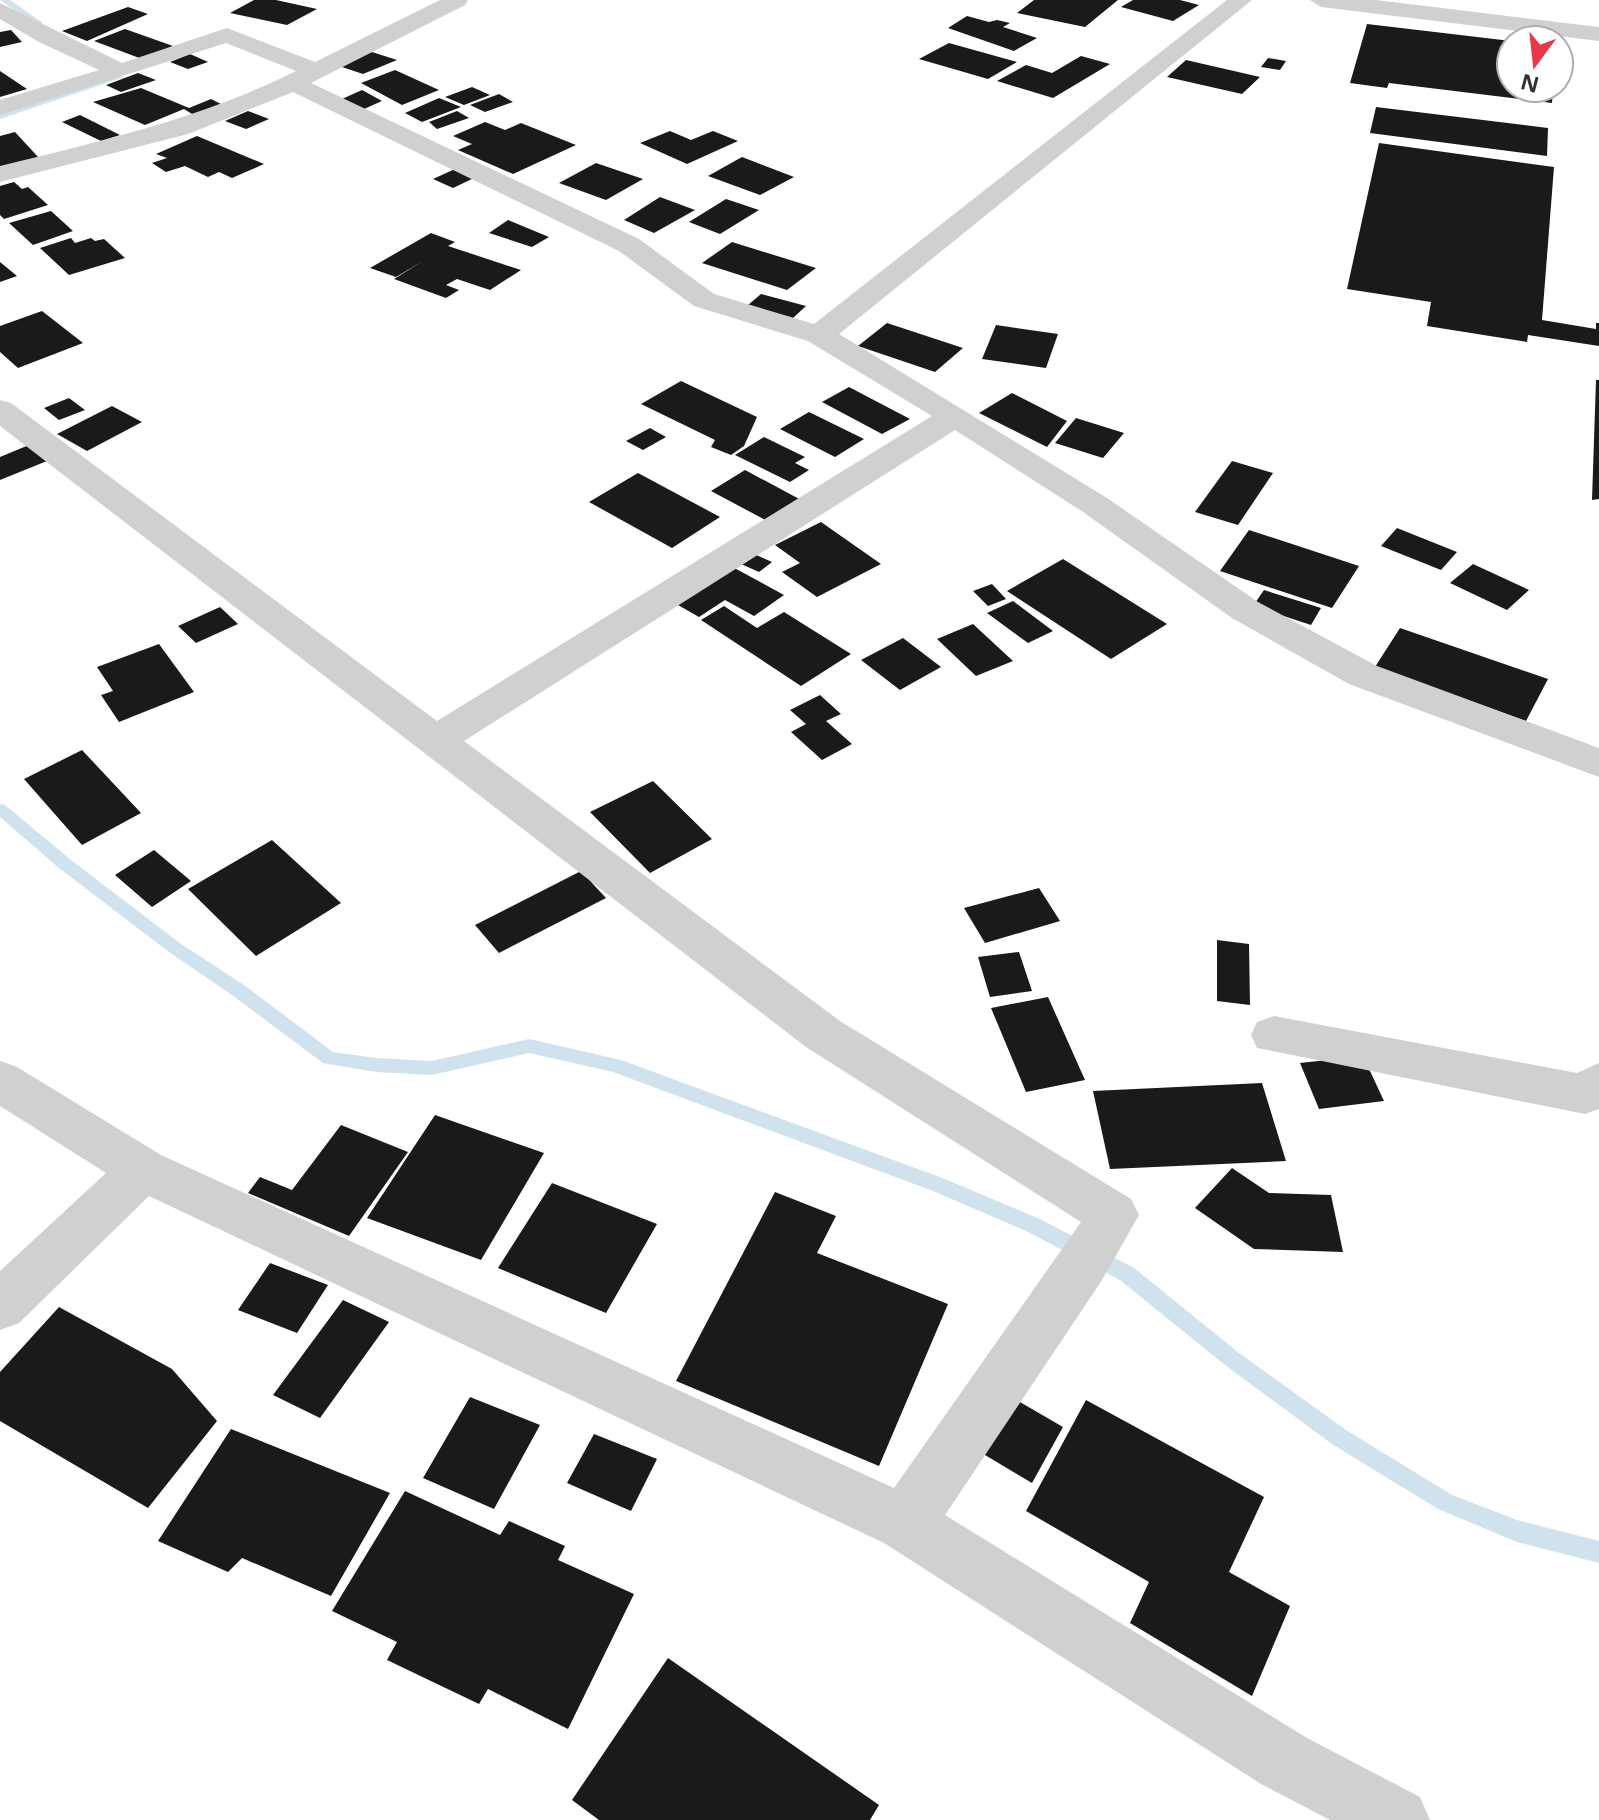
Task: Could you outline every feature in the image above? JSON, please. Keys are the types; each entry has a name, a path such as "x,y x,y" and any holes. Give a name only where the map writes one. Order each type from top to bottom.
{"street":[{"path":"0,174 179,129 306,78 457,0"},
{"path":"819,335 1241,0"},
{"path":"1321,0 1599,34"},
{"path":"0,10 45,36 121,71"},
{"path":"0,108 227,35 629,245 704,300 819,335 1095,505 1245,610 1363,675 1599,763"},
{"path":"0,410 823,1034 1113,1215 905,1523"},
{"path":"437,739 955,416"},
{"path":"1274,1035 1585,1094 1599,1083"},
{"path":"0,1081 143,1170 905,1523 1284,1761 1397,1820"},
{"path":"0,1306 143,1170"}],"building":[{"path":"254,0 276,0 317,9 287,25 230,13"},
{"path":"1034,0 1118,0 1085,27 1017,13"},
{"path":"1133,0 1180,0 1199,5 1173,21 1121,7"},
{"path":"128,7 148,14 87,41 62,31"},
{"path":"967,16 1010,23 1003,27 1037,38 1014,51 948,28"},
{"path":"1367,24 1495,39 1495,96 1389,83 1387,88 1350,83"},
{"path":"125,29 173,46 142,59 94,41"},
{"path":"11,30 22,42 0,47 0,32"},
{"path":"949,43 1017,62 988,79 919,59"},
{"path":"372,52 397,60 363,74 339,66"},
{"path":"190,54 208,62 188,69 170,62"},
{"path":"1081,56 1110,64 1053,98 997,81 1026,65 1052,73"},
{"path":"1268,58 1286,61 1280,70 1261,67"},
{"path":"1186,60 1260,77 1242,94 1167,77"},
{"path":"395,70 439,90 402,105 361,83"},
{"path":"0,71 27,89 0,97"},
{"path":"138,73 156,80 121,92 106,85"},
{"path":"472,87 490,95 464,105 445,97"},
{"path":"141,88 189,108 211,99 225,106 197,117 184,109 145,125 93,102"},
{"path":"362,90 382,101 364,109 342,99"},
{"path":"499,94 513,102 485,112 470,105"},
{"path":"439,98 461,107 422,122 405,113"},
{"path":"1376,107 1548,128 1547,156 1370,133"},
{"path":"248,111 269,119 246,129 225,121"},
{"path":"457,111 469,118 437,129 429,122"},
{"path":"80,115 120,135 101,141 62,122"},
{"path":"485,122 505,130 521,123 576,145 513,174 458,150 472,144 453,136"},
{"path":"670,131 691,140 713,131 738,141 687,164 640,143"},
{"path":"15,132 39,158 0,168 0,136"},
{"path":"197,136 264,164 232,178 219,172 208,177 185,166 166,172 152,163 167,158 156,154"},
{"path":"1379,143 1554,167 1542,320 1596,329 1596,323 1599,323 1599,346 1528,335 1527,342 1427,326 1431,302 1347,289"},
{"path":"742,157 794,177 760,195 708,176"},
{"path":"596,163 643,179 606,200 559,183"},
{"path":"455,169 474,178 453,188 433,179"},
{"path":"14,182 22,189 28,187 48,205 4,219 0,215 0,186"},
{"path":"660,197 695,210 654,233 624,220"},
{"path":"726,199 759,210 720,234 689,222"},
{"path":"51,211 73,231 33,245 9,223"},
{"path":"508,220 549,237 532,247 489,233"},
{"path":"431,233 455,242 448,246 521,270 490,290 457,279 446,285 459,290 446,298 394,279 423,261 396,277 370,268"},
{"path":"71,238 75,243 91,238 95,241 104,239 125,258 69,275 40,248"},
{"path":"732,242 816,268 787,290 702,263"},
{"path":"0,262 17,276 0,282"},
{"path":"761,294 806,306 793,318 748,305"},
{"path":"42,311 83,343 18,368 0,352 0,326"},
{"path":"887,323 963,348 935,372 858,346"},
{"path":"996,325 1058,334 1046,368 982,359"},
{"path":"1596,380 1599,380 1599,499 1592,500"},
{"path":"681,381 757,417 744,446 731,455 711,447 715,440 641,404"},
{"path":"849,387 910,419 882,434 822,402"},
{"path":"1012,393 1067,421 1047,447 979,413"},
{"path":"69,398 85,410 59,420 44,408"},
{"path":"112,406 142,422 87,451 57,434"},
{"path":"809,412 864,439 835,457 780,429"},
{"path":"1076,418 1124,433 1103,458 1055,443"},
{"path":"650,428 666,437 643,450 626,441"},
{"path":"764,437 805,457 795,463 809,470 790,482 735,455"},
{"path":"29,445 47,461 0,480 0,457"},
{"path":"1232,461 1273,473 1238,525 1195,512"},
{"path":"745,470 803,501 769,522 711,491"},
{"path":"638,473 720,517 672,548 589,502"},
{"path":"821,522 881,564 817,597 782,572 800,563 775,545"},
{"path":"1397,528 1457,552 1441,570 1381,546"},
{"path":"1249,530 1359,566 1332,608 1220,571"},
{"path":"754,554 772,562 759,572 741,564"},
{"path":"1063,559 1167,624 1111,659 1007,591"},
{"path":"727,564 784,595 754,616 725,600 699,617 671,601"},
{"path":"1473,564 1529,590 1507,610 1450,583"},
{"path":"992,584 1006,599 988,606 973,591"},
{"path":"1264,590 1321,608 1311,625 1253,606"},
{"path":"1013,601 1053,631 1028,643 987,613"},
{"path":"724,606 757,628 784,612 851,654 801,686 701,620"},
{"path":"220,607 238,624 196,643 178,626"},
{"path":"973,624 1013,661 976,676 937,639"},
{"path":"1400,628 1548,679 1526,721 1375,667"},
{"path":"903,638 941,667 900,690 861,660"},
{"path":"159,644 194,692 119,722 101,695 113,691 97,667"},
{"path":"820,695 841,714 826,721 852,744 822,760 791,732 806,724 790,710"},
{"path":"82,750 141,813 82,845 24,779"},
{"path":"653,781 712,839 650,873 590,812"},
{"path":"272,840 341,903 256,956 188,889"},
{"path":"154,850 191,881 152,907 115,875"},
{"path":"581,871 606,898 499,953 475,925"},
{"path":"1039,888 1060,921 985,943 964,908"},
{"path":"1217,940 1249,944 1250,1005 1217,1001"},
{"path":"1019,952 1032,991 990,997 978,957"},
{"path":"1048,997 1085,1080 1026,1092 991,1008"},
{"path":"1363,1056 1384,1101 1319,1109 1300,1063"},
{"path":"1262,1083 1286,1161 1110,1169 1093,1091"},
{"path":"435,1115 544,1153 481,1260 367,1218"},
{"path":"341,1125 408,1152 349,1236 248,1193 260,1177 292,1190"},
{"path":"1232,1168 1269,1193 1331,1195 1343,1252 1254,1249 1195,1208"},
{"path":"552,1183 657,1224 606,1313 498,1268"},
{"path":"775,1192 836,1216 817,1253 948,1304 879,1466 676,1381"},
{"path":"270,1263 328,1285 297,1333 238,1310"},
{"path":"343,1300 389,1322 320,1418 273,1395"},
{"path":"59,1307 172,1369 217,1421 148,1508 0,1421 0,1372"},
{"path":"470,1397 540,1425 494,1509 423,1478"},
{"path":"1013,1398 1063,1427 1032,1483 980,1452"},
{"path":"1086,1400 1264,1497 1229,1572 1290,1606 1252,1696 1130,1623 1149,1582 1026,1511"},
{"path":"231,1429 390,1493 331,1596 242,1558 228,1572 158,1541"},
{"path":"594,1434 657,1459 631,1511 567,1483"},
{"path":"405,1491 500,1535 509,1521 565,1546 558,1560 634,1594 568,1729 488,1689 479,1704 387,1660 397,1642 332,1611"},
{"path":"668,1658 879,1805 870,1820 599,1820 572,1800"}],"waterway":[{"path":"4,0 39,23"},
{"path":"0,116 120,77"},
{"path":"0,809 65,864 175,948 238,990 329,1058 376,1065 432,1068 529,1046 615,1065 939,1185 1033,1225 1127,1274 1232,1359 1339,1437 1445,1502 1517,1531 1599,1552"}]}
